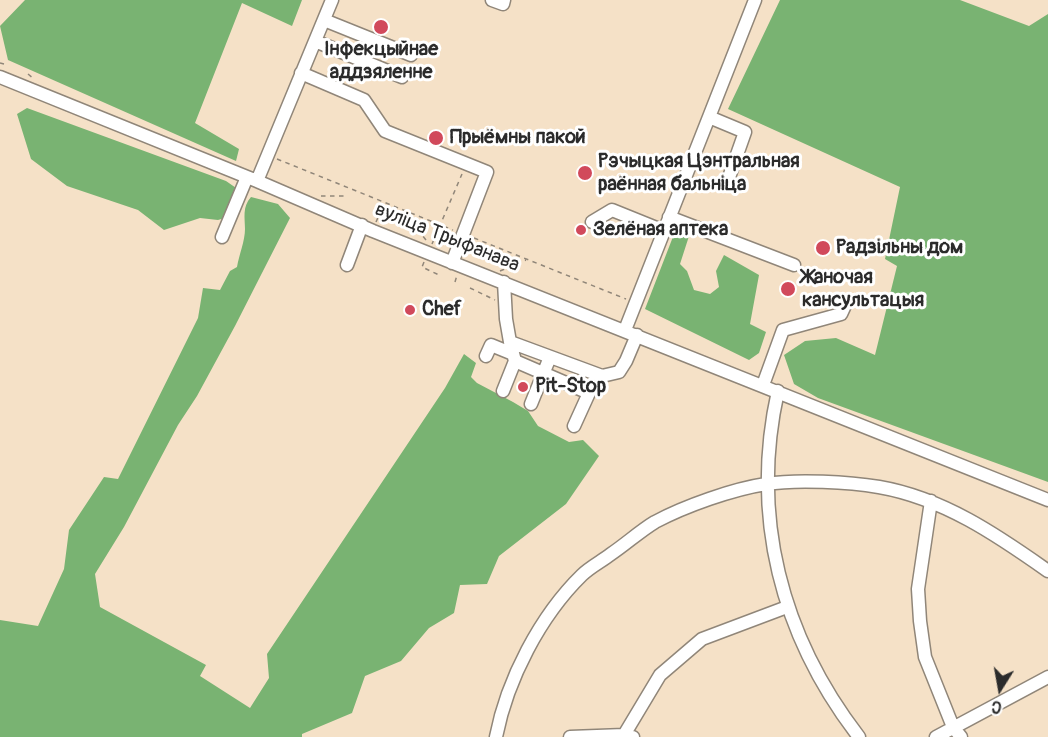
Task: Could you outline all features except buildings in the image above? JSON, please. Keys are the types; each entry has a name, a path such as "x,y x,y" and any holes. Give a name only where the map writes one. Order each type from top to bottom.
{"street":[{"path":"222,237 252,179 267,156 332,0"},
{"path":"492,0 503,4 504,0"},
{"path":"625,330 755,0"},
{"path":"324,20 411,55"},
{"path":"315,41 402,77"},
{"path":"301,73 364,100 385,131 487,172 452,263"},
{"name":"вуліца Трыфанава","path":"0,77 452,263 637,334 1048,500"},
{"path":"709,117 745,132 727,183"},
{"path":"592,222 612,210 664,231"},
{"path":"669,217 794,265"},
{"path":"347,265 362,225"},
{"path":"503,391 512,352 504,304 504,282"},
{"path":"763,385 783,330 841,315 847,301"},
{"path":"486,357 491,345 512,352 550,357 602,376 619,372 637,334"},
{"path":"512,352 544,374 589,393 574,426"},
{"path":"531,404 550,357"},
{"path":"778,391 773,413 767,484 772,549 787,607 830,696 859,737"},
{"path":"496,737 502,709 517,670 544,621 582,575 654,523 712,499 767,484 826,482 880,487 931,501 994,533 1048,571"},
{"path":"931,501 918,589 920,621 925,657 957,732"},
{"path":"570,737 629,736 660,675 702,639 787,607"},
{"path":"936,737 957,732 1048,677"}],"path":[{"path":"267,156 635,303"},
{"path":"440,275 422,267 463,170"},
{"path":"470,288 504,304"}],"green space":[{"path":"25,0 302,0 292,26 242,3 195,123 239,149 236,161 8,60 0,26"},
{"path":"780,0 960,0 1029,26 1048,14 1048,482 818,398 794,384 784,355 805,341 836,338 875,355 897,266 885,259 900,187 728,109"},
{"path":"27,108 226,181 239,190 228,217 218,220 200,218 164,230 138,210 67,186 31,159 17,114"},
{"path":"251,197 278,204 290,218 197,396 178,425 124,527 95,574 100,607 206,665 200,676 250,708 269,678 267,654 445,388 464,354 476,363 471,377 477,383 528,411 538,426 569,442 583,440 599,456 566,504 499,556 487,584 460,585 454,613 429,628 401,661 365,676 352,713 302,734 302,737 0,737 0,620 38,626 64,569 69,530 104,477 118,479 198,318 203,288 220,290 230,271 237,267 245,234 245,209"},
{"path":"676,229 690,233 680,264 687,271 694,290 710,294 719,287 716,271 724,255 759,275 750,324 766,332 759,353 749,360 645,309"}],"place":[{"name":"Інфекцыйнае аддзяленне","path":"381,27"},
{"name":"Прыёмны пакой","path":"436,138"},
{"name":"Рэчыцкая Цэнтральная раённая бальніца","path":"585,173"},
{"name":"Зелёная аптека","path":"581,230"},
{"name":"Радзільны дом","path":"823,248"},
{"name":"Жаночая кансультацыя","path":"788,289"},
{"name":"Chef","path":"410,310"},
{"name":"Pit-Stop","path":"523,387"}]}
